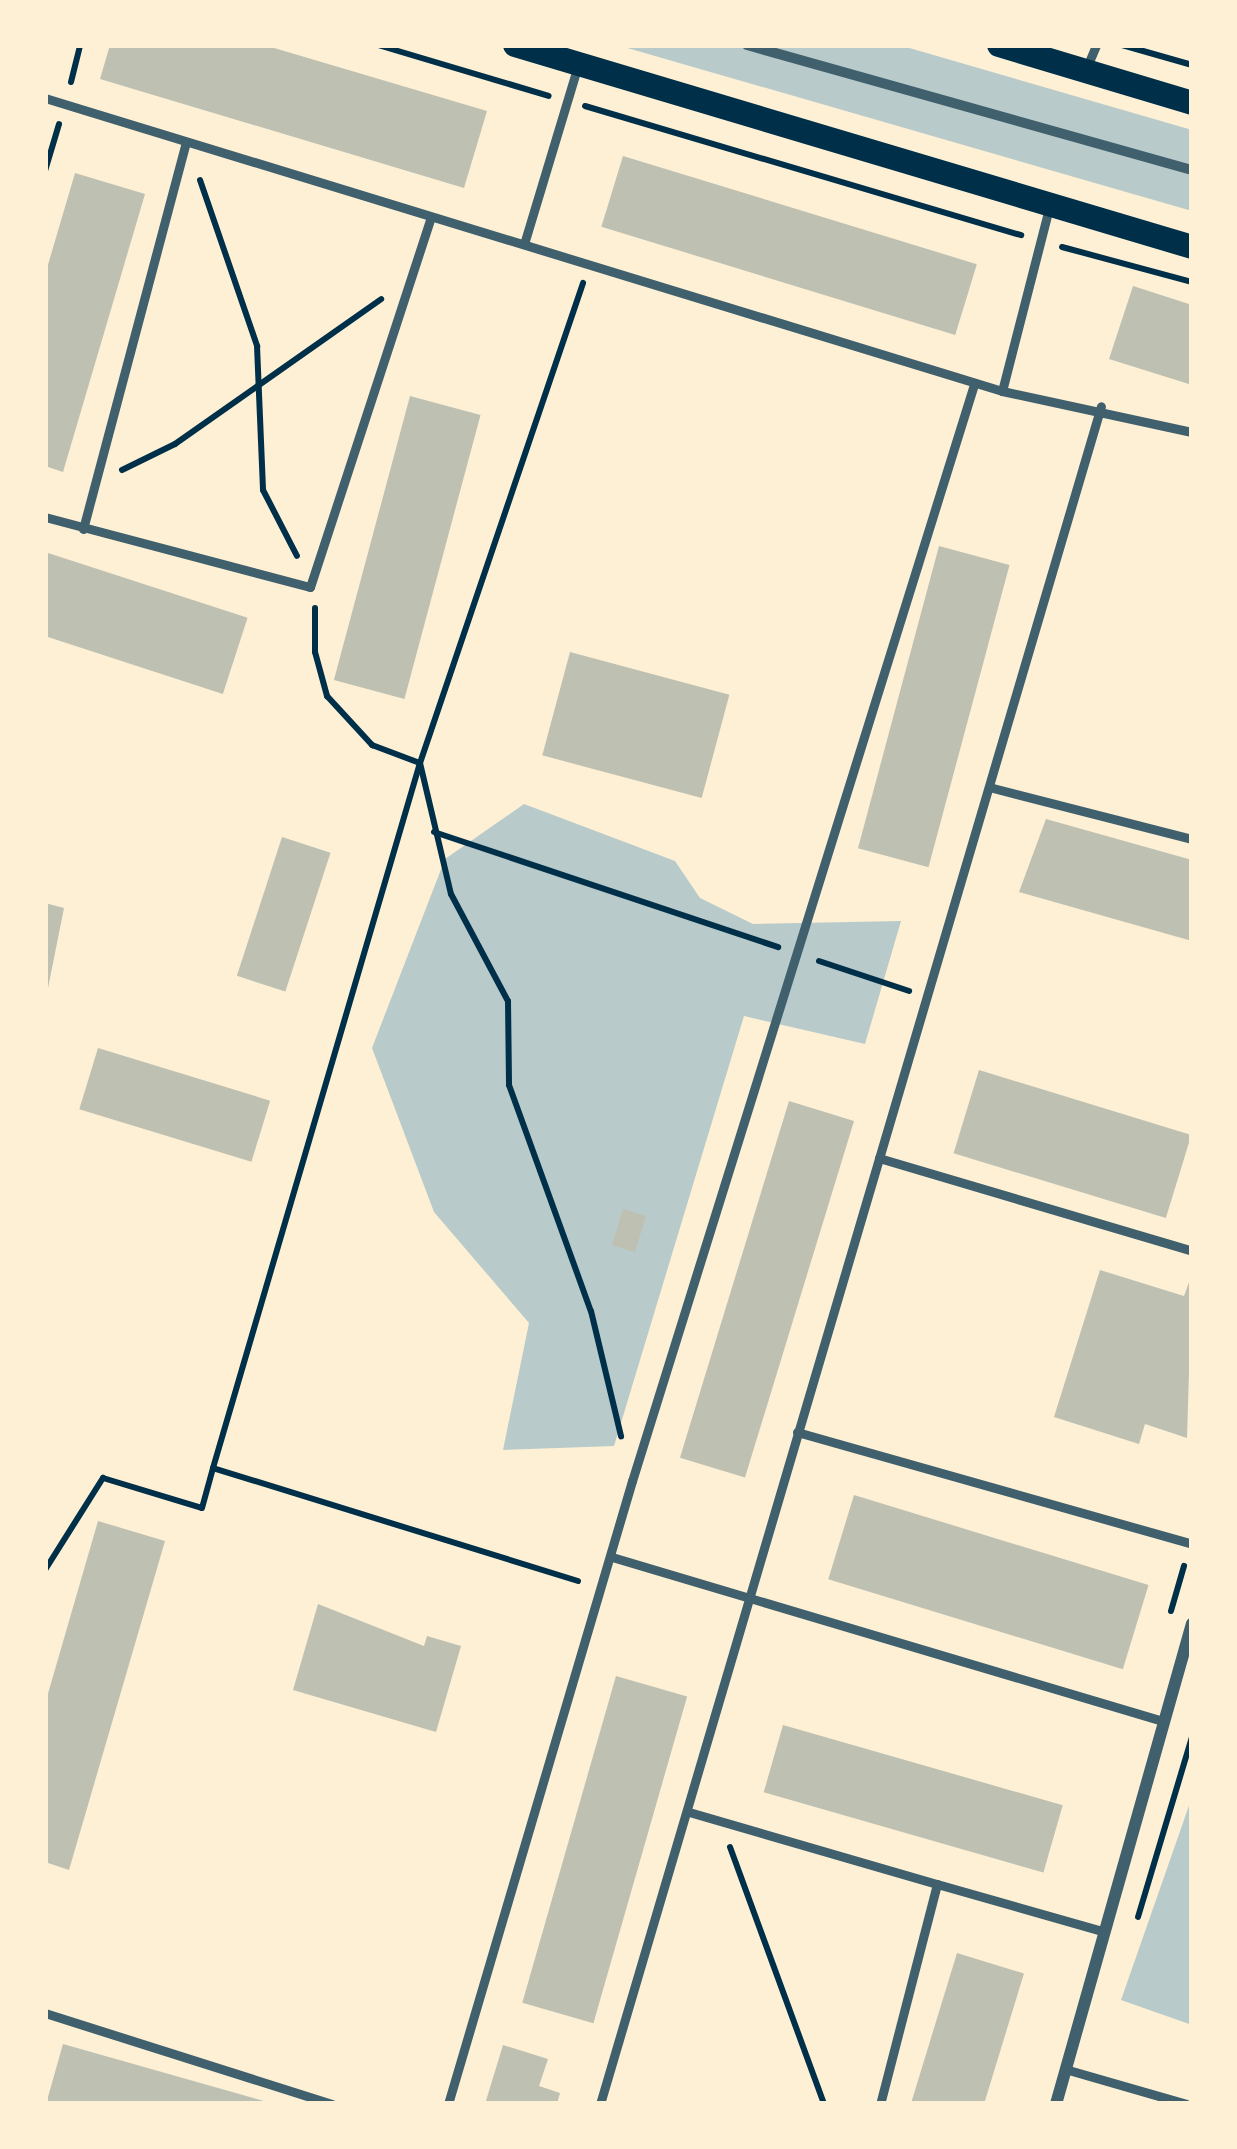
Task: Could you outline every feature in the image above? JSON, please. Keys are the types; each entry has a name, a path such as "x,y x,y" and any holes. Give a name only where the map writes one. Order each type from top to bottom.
{"main road":[{"path":"514,45 1192,247"},
{"path":"999,45 1192,103"}],"street":[{"path":"747,45 1192,170"},
{"path":"1056,2104 1192,1624"}],"lane":[{"path":"1086,69 1096,45"},
{"path":"524,244 578,64"},
{"path":"45,98 430,220 590,262 974,384 1101,406 1192,432"},
{"path":"83,529 100,480 186,143"},
{"path":"1002,391 1049,208"},
{"path":"45,517 312,582 404,285 430,220"},
{"path":"448,2104 632,1481 974,384"},
{"path":"600,2104 1101,406"},
{"path":"989,787 1192,839"},
{"path":"879,1158 1192,1250"},
{"path":"797,1432 1192,1544"},
{"path":"612,1557 1163,1721"},
{"path":"689,1812 1102,1931"},
{"path":"880,2104 937,1884"},
{"path":"45,2013 332,2104"},
{"path":"1066,2068 1186,2104"}],"path":[{"path":"378,45 1192,282"},
{"path":"1122,45 1192,65"},
{"path":"186,143 241,290 261,383 263,490 280,533 312,582 327,696 372,745 420,763"},
{"path":"45,1570 103,1478 202,1508 420,763 590,262"},
{"path":"100,480 175,444 404,285"},
{"path":"420,763 452,894 508,1001 508,1085 591,1311 632,1481"},
{"path":"434,832 926,996"},
{"path":"213,1468 603,1588"},
{"path":"1136,1923 1192,1737"},
{"path":"720,1822 824,2104"}],"shaded area":[{"path":"617,45 899,45 1192,130 1192,211"},
{"path":"524,804 675,861 700,898 753,924 901,921 865,1044 744,1016 614,1446 503,1450 529,1323 434,1212 372,1048 445,859"},
{"path":"1192,1797 1192,2025 1121,2000"}],"building":[{"path":"110,45 264,45 487,111 464,188 100,79"},
{"path":"623,156 977,264 955,335 601,227"},
{"path":"75,173 145,194 63,472 45,466 45,275"},
{"path":"1133,286 1192,305 1192,385 1109,359"},
{"path":"410,396 481,415 404,699 334,680"},
{"path":"939,546 1010,565 929,867 858,848"},
{"path":"45,552 248,618 223,694 45,636"},
{"path":"570,652 729,695 702,798 542,755"},
{"path":"1046,819 1192,860 1192,941 1019,892"},
{"path":"282,837 331,853 285,992 237,976"},
{"path":"45,903 64,908 46,998 45,998"},
{"path":"98,1048 270,1101 251,1162 79,1109"},
{"path":"979,1070 1191,1135 1166,1218 954,1153"},
{"path":"789,1101 854,1121 745,1478 680,1458"},
{"path":"623,1209 646,1216 635,1252 612,1245"},
{"path":"1100,1270 1184,1296 1192,1274 1187,1438 1145,1424 1139,1444 1054,1417"},
{"path":"854,1495 1149,1585 1123,1669 828,1579"},
{"path":"98,1521 165,1541 69,1870 45,1862 45,1704"},
{"path":"318,1604 424,1646 427,1636 461,1646 436,1732 293,1690"},
{"path":"616,1676 687,1696 593,2023 522,2003"},
{"path":"783,1725 1063,1805 1043,1872 764,1792"},
{"path":"957,1953 1024,1973 984,2104 911,2104"},
{"path":"63,2044 271,2103 271,2104 46,2104"},
{"path":"503,2045 548,2059 539,2086 560,2093 557,2104 485,2104"}]}
